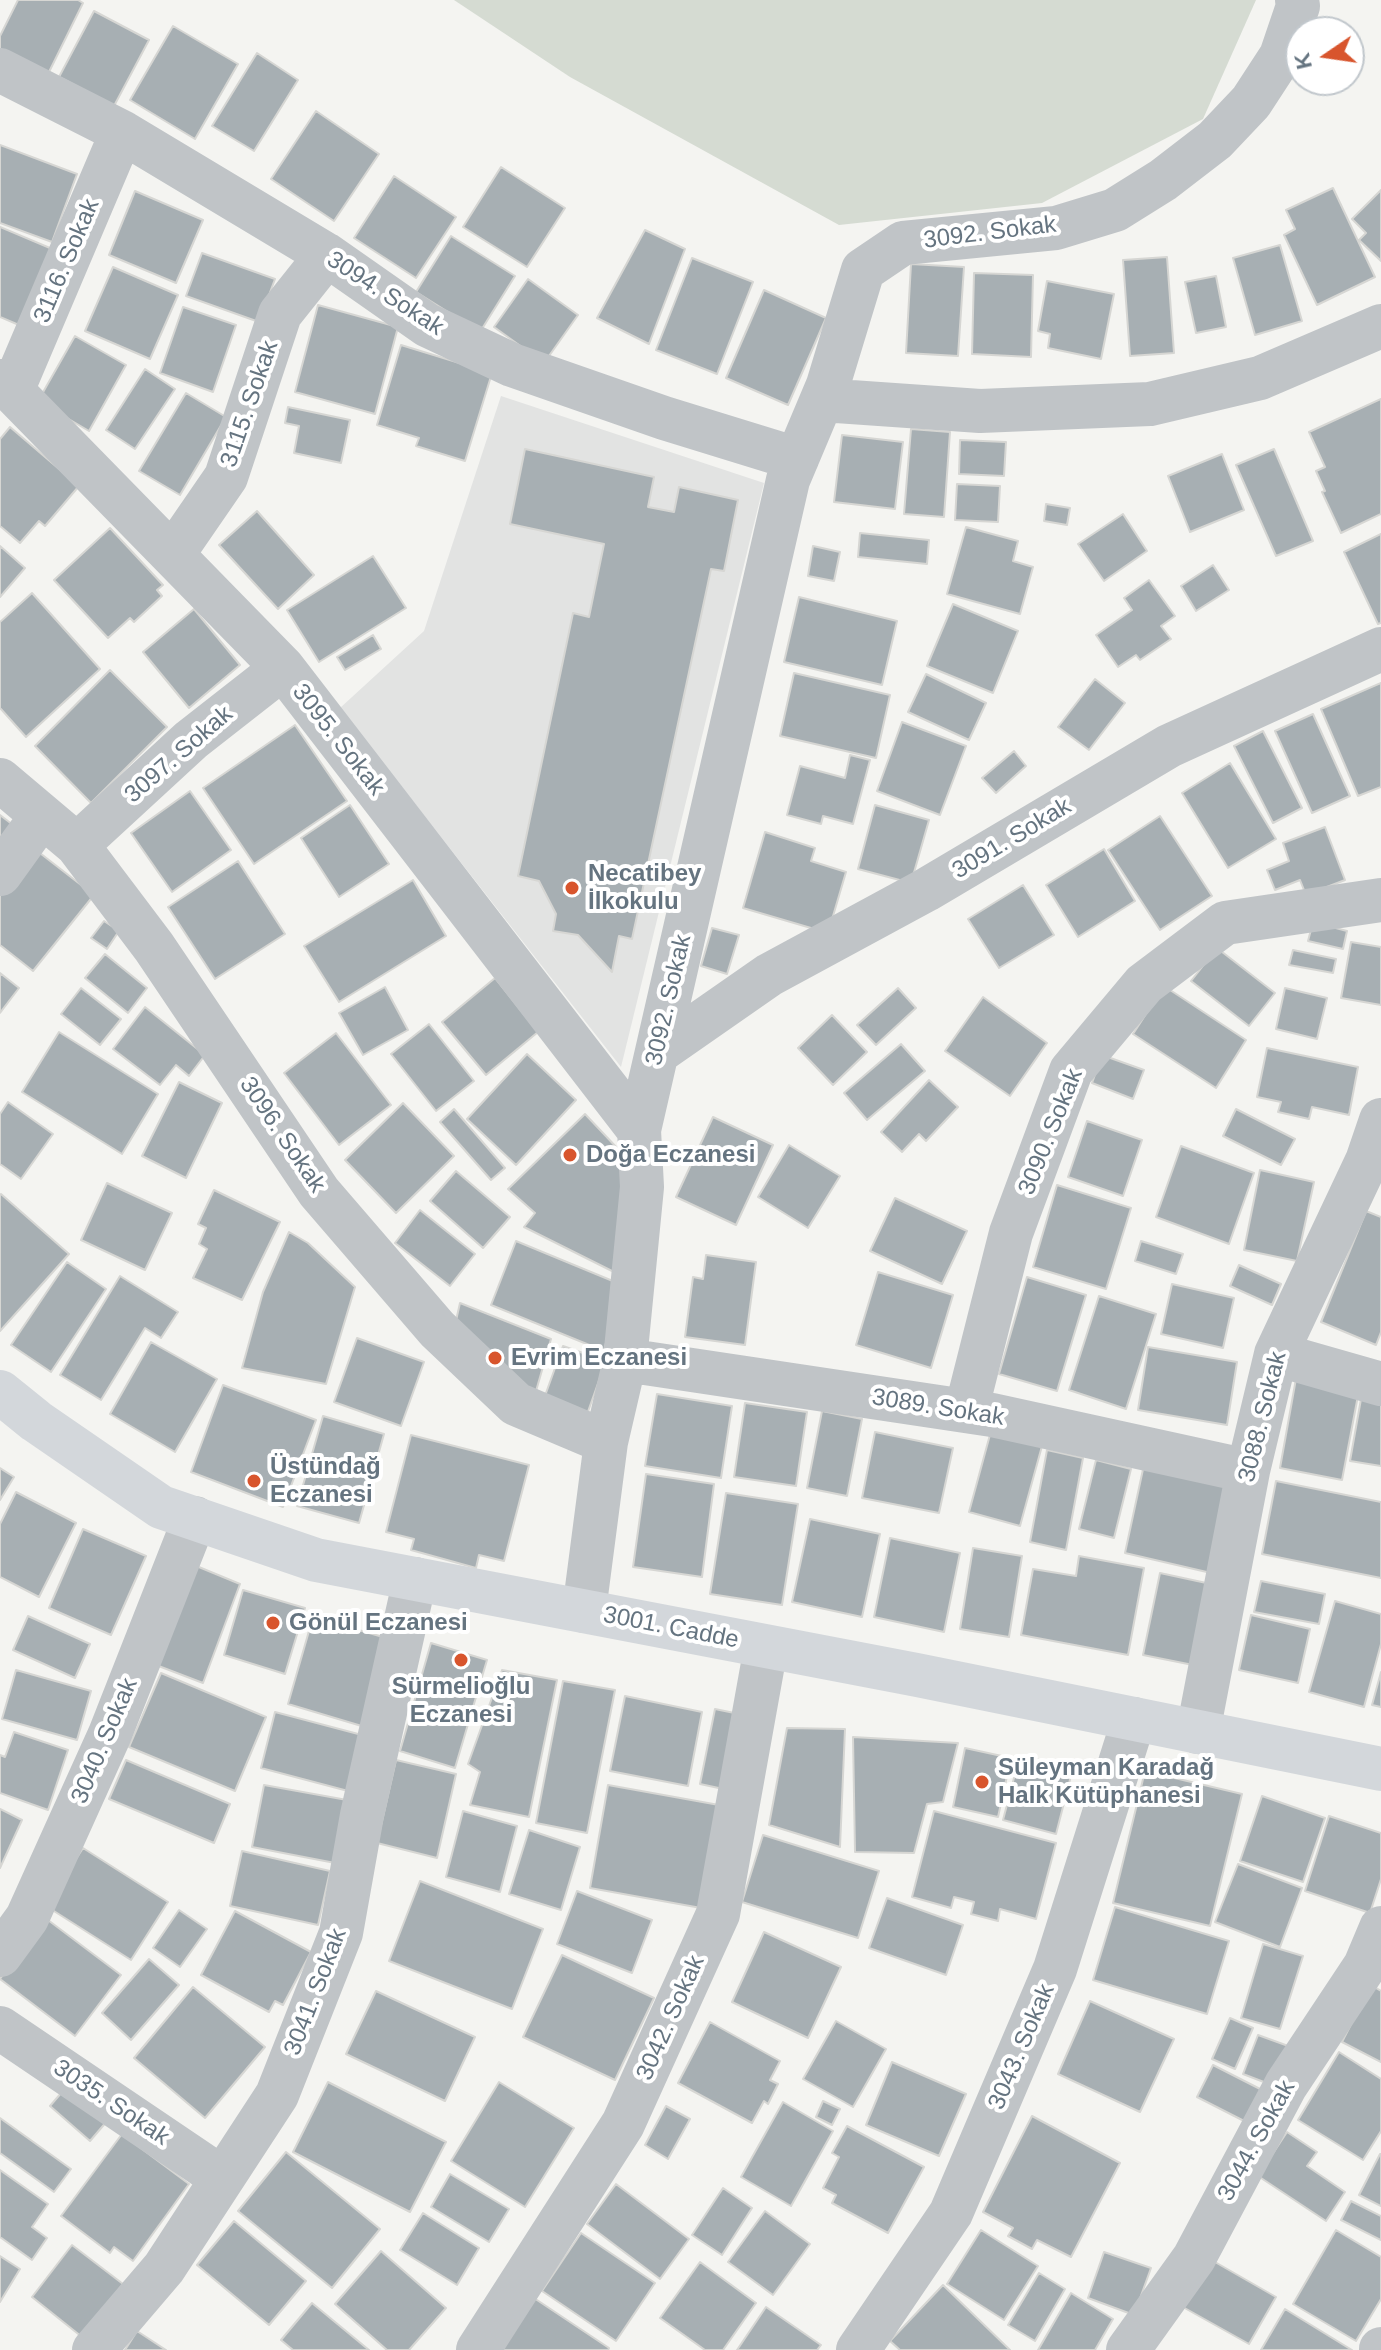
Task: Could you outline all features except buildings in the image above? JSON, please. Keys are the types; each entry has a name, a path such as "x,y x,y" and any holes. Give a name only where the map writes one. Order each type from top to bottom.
{"street":[{"name":"3092. Sokak","path":"584,1611 606,1442 625,1360 642,1187 639,1130 785,495 848,325 863,270 903,243 1056,228 1115,210 1163,180 1215,140 1251,102 1281,56 1298,6 1297,0"},
{"name":"3094. Sokak","path":"0,70 122,132 327,255 427,325 512,365 664,418 797,459"},
{"name":"3116. Sokak","path":"6,386 122,132"},
{"name":"3115. Sokak","path":"173,554 226,477 280,314 327,255"},
{"path":"822,400 980,411 1150,404 1260,378 1379,331"},
{"name":"3095. Sokak","path":"6,386 283,668 639,1130"},
{"name":"3091. Sokak","path":"657,1053 769,975 926,890 1169,746 1381,649"},
{"name":"3097. Sokak","path":"77,845 191,740 283,668"},
{"name":"3096. Sokak","path":"0,780 77,845 154,947 319,1192 437,1329 516,1404 606,1442"},
{"path":"0,874 41,817"},
{"name":"3090. Sokak","path":"966,1411 1011,1233 1071,1071 1144,984 1225,923 1381,900"},
{"name":"3088. Sokak","path":"1198,1732 1248,1471 1276,1354 1367,1161 1381,1120"},
{"path":"1276,1354 1381,1384"},
{"name":"3089. Sokak","path":"625,1360 966,1411 1248,1471"},
{"name":"3001. Cadde","path":"0,1392 36,1421 161,1507 316,1560 1381,1769"},
{"name":"3040. Sokak","path":"0,1955 27,1918 103,1748 195,1518"},
{"name":"3041. Sokak","path":"94,2350 164,2268 277,2095 341,1933 362,1815 415,1579"},
{"name":"3042. Sokak","path":"478,2350 623,2124 718,1914 766,1647"},
{"name":"3043. Sokak","path":"858,2350 951,2213 1055,1969 1134,1719"},
{"name":"3044. Sokak","path":"1128,2350 1194,2258 1286,2085 1365,1966 1381,1928"},
{"name":"3035. Sokak","path":"0,2028 222,2178"}],"shaded area":[{"path":"454,0 1256,0 1203,119 1042,203 839,225 570,77"},
{"name":"Necatibey İlkokulu","path":"501,396 764,483 621,1067 340,708 424,631"}],"place":[{"name":"Necatibey İlkokulu","path":"572,888"},
{"name":"Doğa Eczanesi","path":"570,1155"},
{"name":"Evrim Eczanesi","path":"495,1358"},
{"name":"Üstündağ Eczanesi","path":"254,1481"},
{"name":"Gönül Eczanesi","path":"273,1623"},
{"name":"Sürmelioğlu Eczanesi","path":"461,1660"},
{"name":"Süleyman Karadağ Halk Kütüphanesi","path":"982,1782"}]}
